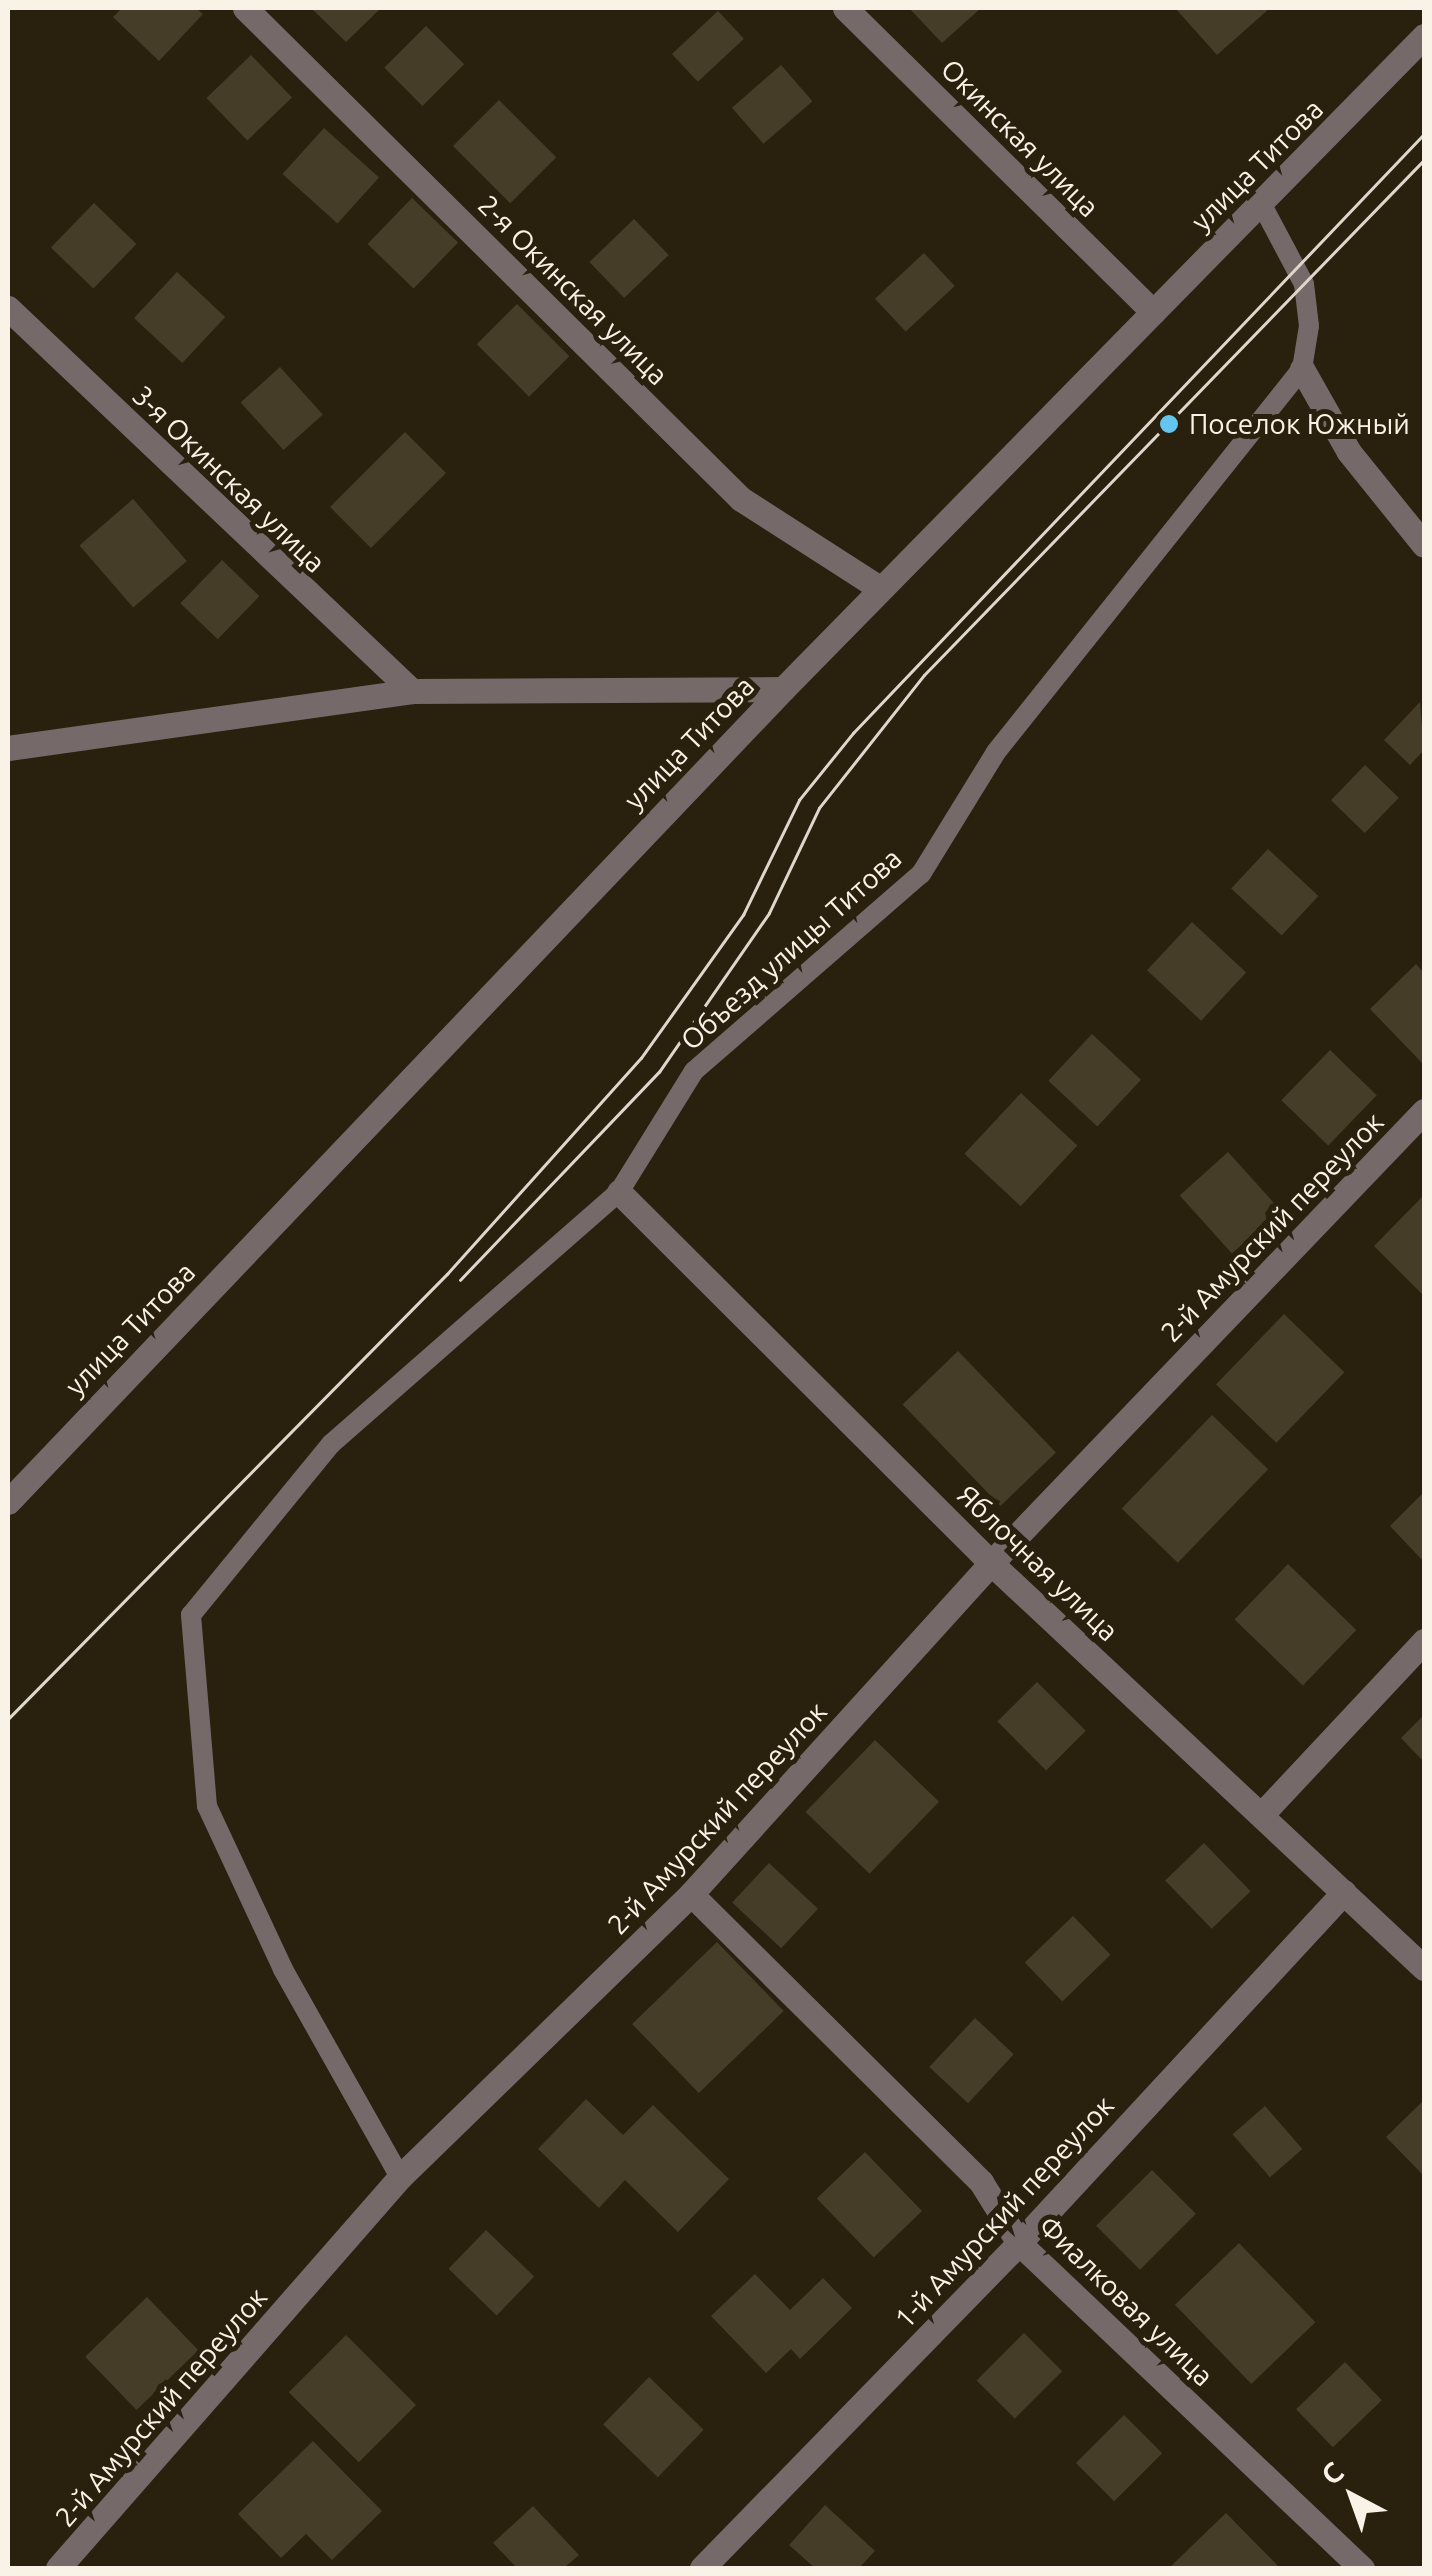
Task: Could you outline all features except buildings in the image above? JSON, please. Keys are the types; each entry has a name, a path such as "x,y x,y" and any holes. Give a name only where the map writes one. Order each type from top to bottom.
{"street":[{"name":"2-я Окинская улица","path":"245,8 741,499 881,589"},
{"name":"Окинская улица","path":"845,8 1152,312"},
{"name":"улица Титова","path":"8,1502 782,689 1424,36"},
{"name":"3-я Окинская улица","path":"8,308 412,691"},
{"path":"1302,369 1350,452 1424,545"},
{"path":"8,748 412,691 782,689"},
{"name":"2-й Амурский переулок","path":"58,2568 400,2176 691,1894 991,1563 1424,1111"},
{"name":"Яблочная улица","path":"618,1192 991,1563 1424,1968"},
{"path":"1262,1814 1424,1641"},
{"name":"1-й Амурский переулок","path":"702,2568 1019,2242 1344,1892"},
{"name":"Фиалковая улица","path":"691,1894 981,2182 1019,2242 1362,2568"}],"lane":[{"path":"1262,205 1304,284 1309,326 1302,369"},
{"name":"Объезд улицы Титова","path":"400,2176 282,1969 207,1806 190,1615 332,1444 618,1192 694,1071 921,874 996,752 1302,369"}],"tram line":[{"path":"8,1719 447,1274 641,1058 743,915 799,800 853,733 1424,134"},
{"path":"460,1280 659,1072 769,913 819,808 924,675 1424,160"}],"place":[{"name":"Поселок Южный","path":"1169,424"}]}
